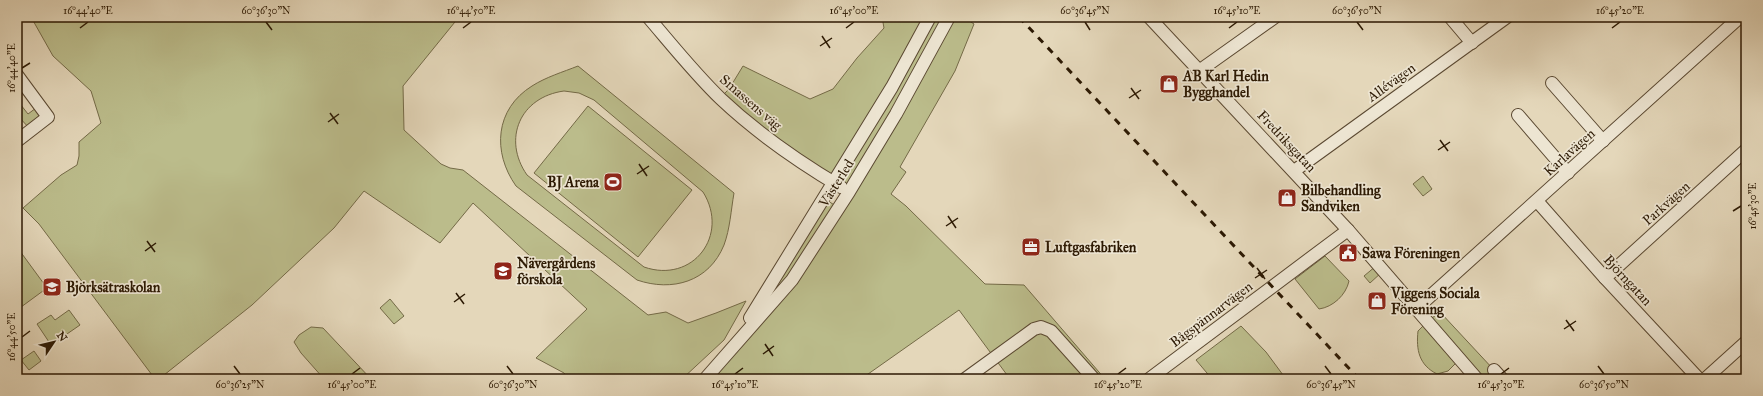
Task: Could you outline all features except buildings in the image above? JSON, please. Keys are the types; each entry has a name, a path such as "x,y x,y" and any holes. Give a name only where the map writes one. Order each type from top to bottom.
{"street":[{"name":"Smassens väg","path":"648,17 699,77 722,99 785,151 849,192"},
{"name":"Västerled","path":"728,352 770,288 892,87 930,17"},
{"name":"Västerled","path":"705,379 792,280 849,192 896,114 949,17"},
{"name":"Fredriksgatan","path":"1149,17 1348,230 1477,379"},
{"path":"1200,71 1274,17"},
{"path":"1450,17 1472,43"},
{"name":"Allévägen","path":"1294,171 1507,17"},
{"name":"Karlavägen","path":"1417,308 1740,17"},
{"path":"17,75 48,117 17,141"},
{"path":"1552,83 1603,141"},
{"path":"1518,115 1568,172"},
{"name":"Parkvägen","path":"1606,278 1746,150"},
{"name":"Björngatan","path":"1537,200 1699,379"},
{"name":"Bågspännarvägen","path":"1150,379 1348,230"},
{"path":"964,379 1034,329 1041,327 1051,331 1094,379"},
{"path":"1705,379 1746,342"}],"green space":[{"path":"31,17 459,17 403,86 404,130 441,164 450,168 463,170 648,315 666,312 688,323 746,301 724,340 682,379 569,379 564,373 536,358 587,309 473,203 440,243 364,191 334,228 252,305 159,379 155,379 39,224 23,208 61,175 77,165 79,156 79,142 101,123 91,91 53,56"},
{"path":"882,17 969,17 968,20 974,24 955,71 900,167 906,172 891,194 906,206 985,284 1024,285 1105,379 1010,379 959,310 861,379 705,379 728,352 825,199 839,208 849,192 720,98 729,89 743,66 810,99 833,89 857,58 884,28"},
{"path":"578,66 734,193 729,226 724,245 717,258 709,268 688,281 663,285 637,280 516,186 508,173 503,159 501,132 504,119 511,107 520,96 532,86 549,77","holes":["564,91 579,93 594,100 703,192 710,208 712,224 709,239 702,252 691,262 678,268 662,270 644,267 527,175 520,161 516,148 516,134 526,111 536,102 549,95"]},
{"path":"17,100 28,114 40,105 42,109 38,124 31,130 17,115"},
{"name":"BJ Arena","path":"588,106 692,190 638,257 534,173"},
{"path":"1423,176 1432,189 1423,196 1413,184"},
{"path":"17,247 47,288 17,310"},
{"path":"1325,256 1349,281 1345,291 1338,300 1329,306 1319,309 1295,279"},
{"path":"1376,266 1382,272 1370,283 1364,276"},
{"path":"390,299 404,316 394,324 380,308"},
{"path":"69,310 80,325 51,345 37,324 51,315 55,320"},
{"path":"1440,312 1502,379 1477,379 1428,321"},
{"path":"1425,324 1457,362 1448,371 1437,374 1426,366 1420,356 1418,351 1418,331"},
{"path":"1241,326 1266,352 1286,379 1212,379 1196,360"},
{"path":"311,327 323,328 371,379 324,379 301,353 294,342 299,335"},
{"path":"34,351 41,361 29,370 21,360"}],"railway":[{"path":"1019,17 1359,379"}],"place":[{"name":"AB Karl Hedin Bygghandel","path":"1169,84"},
{"name":"BJ Arena","path":"613,182"},
{"name":"Bilbehandling Sandviken","path":"1287,198"},
{"name":"Luftgasfabriken","path":"1031,247"},
{"name":"Sawa Föreningen","path":"1348,253"},
{"name":"Nävergårdens förskola","path":"503,271"},
{"name":"Björksätraskolan","path":"52,287"},
{"name":"Viggens Sociala Förening","path":"1377,301"}]}
